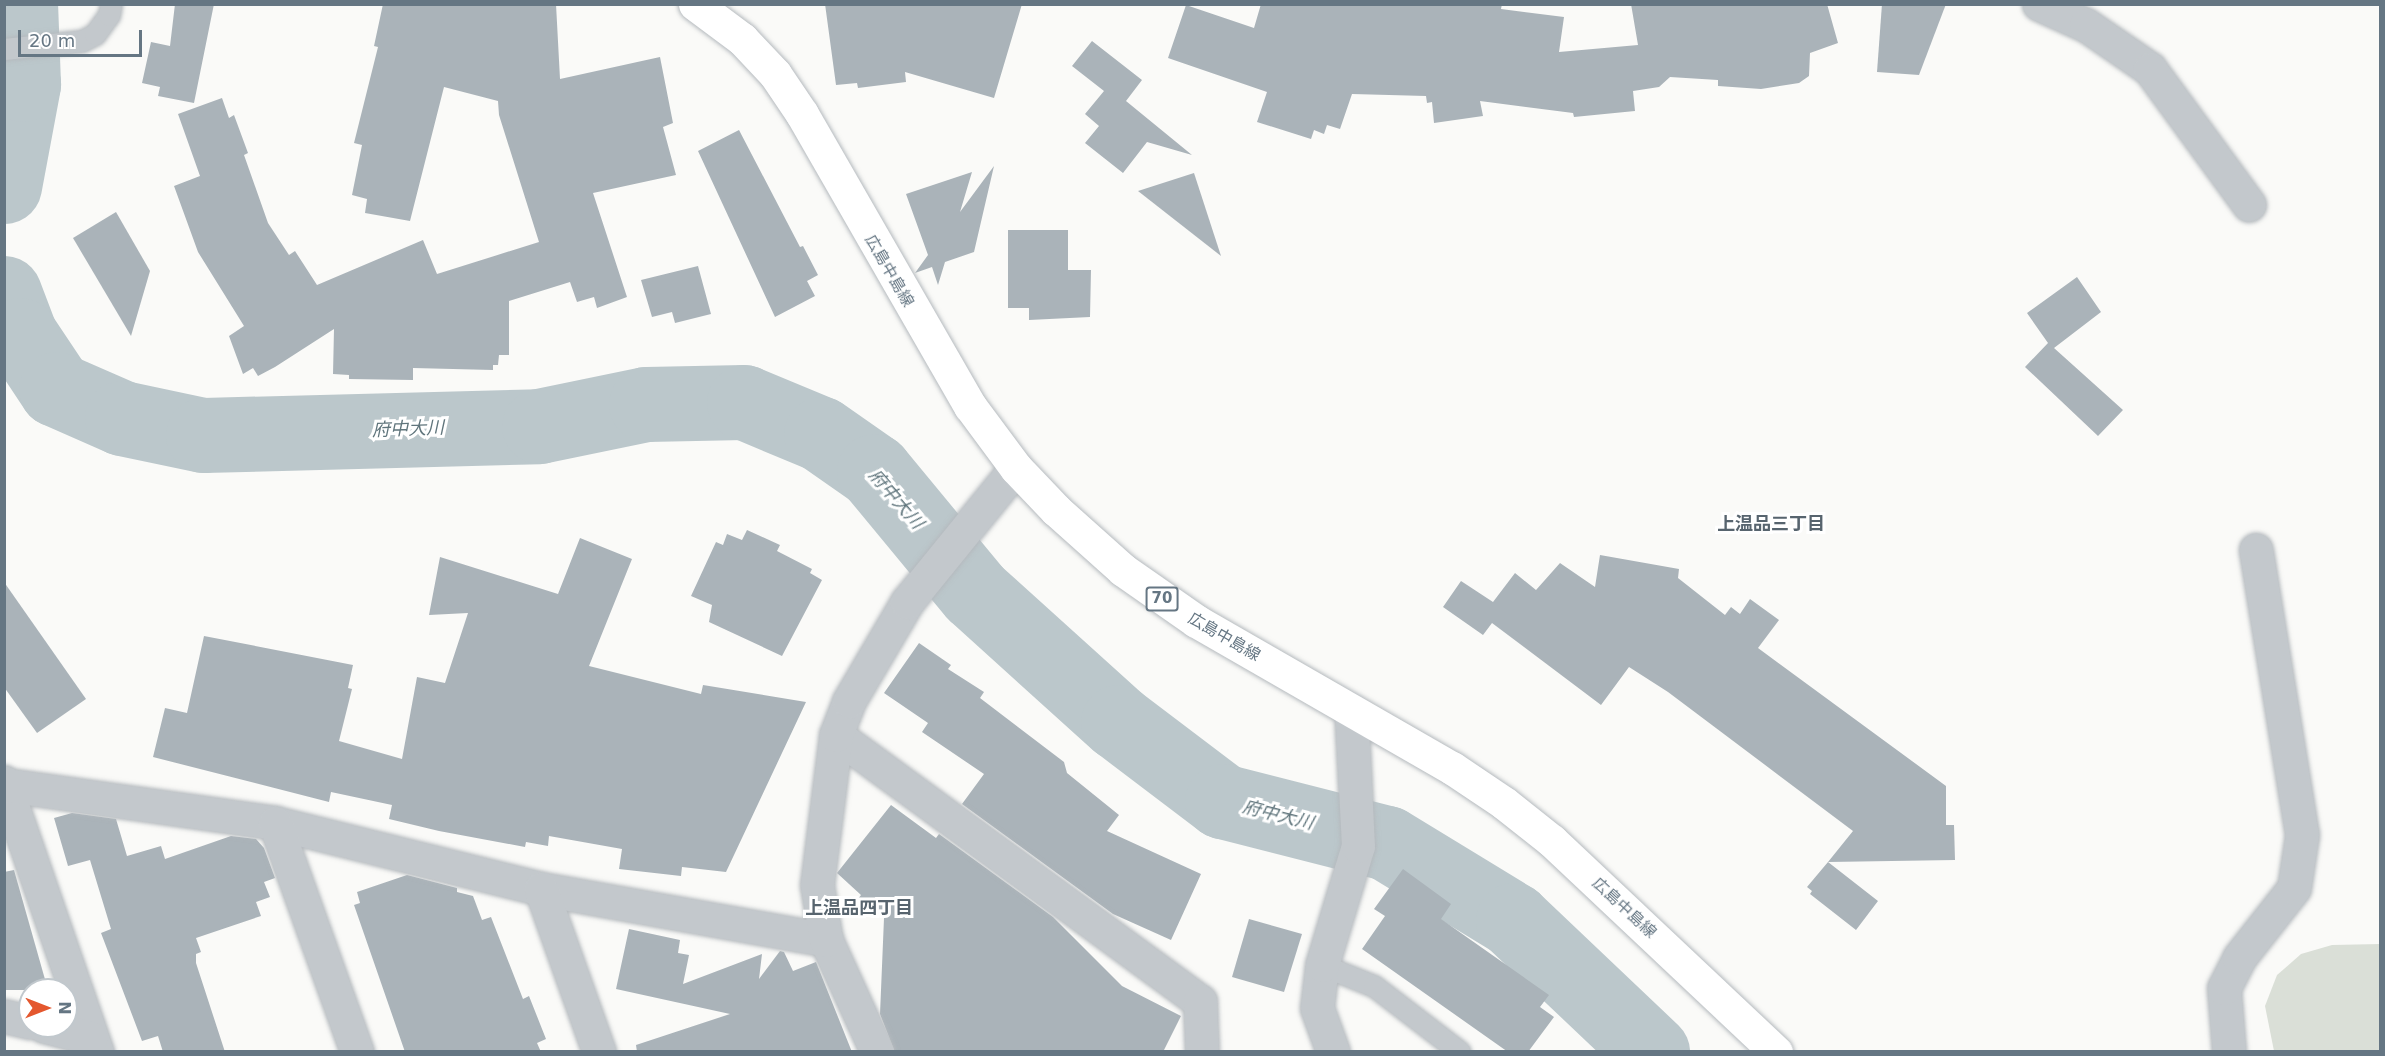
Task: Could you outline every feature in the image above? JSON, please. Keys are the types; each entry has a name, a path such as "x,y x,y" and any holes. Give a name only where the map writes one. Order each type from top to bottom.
{"main road":[{"name":"広島中島線","path":"694,4 742,39 775,74 802,114 937,354 1016,468 1088,541 1159,597 1452,768 1552,841 1776,1052"}],"street":[{"path":"2039,4 2086,25 2150,69 2249,205"},
{"path":"878,1052 826,940 818,885 836,735 849,701 907,602 1016,468"},
{"path":"2229,1052 2224,988 2239,958 2294,888 2302,835 2256,550"},
{"path":"1333,1052 1317,1008 1322,965 1358,846 1351,710"},
{"path":"836,735 1200,1001 1202,1052"},
{"path":"94,1045 5,784 275,823 541,890 826,940"},
{"path":"275,823 357,1052"},
{"path":"541,890 599,1052"},
{"path":"76,1038 94,1045"}],"lane":[{"path":"4,49 82,41 94,34 109,15 111,4"},
{"path":"1322,965 1374,986 1460,1052"}],"shaded area":[{"path":"2380,944 2380,1051 2274,1051 2265,1006 2277,975 2301,954 2332,945"}],"building":[{"path":"175,4 214,4 194,103 158,96 160,87 142,83 151,42 170,46"},
{"path":"383,4 556,4 560,79 660,57 673,123 663,127 676,175 593,193 627,297 597,308 594,297 577,302 570,282 509,301 509,355 499,355 498,365 493,365 493,370 413,368 413,380 349,379 349,375 333,374 334,329 258,376 253,368 243,374 229,336 244,326 198,252 174,186 200,176 178,114 222,98 229,118 234,115 248,153 244,155 268,223 289,255 295,251 317,285 423,240 437,274 539,242 499,115 498,101 444,87 410,221 365,213 367,199 352,195 362,145 354,143 378,47 374,46"},
{"path":"825,4 1022,4 994,98 905,72 906,82 858,88 857,83 836,85"},
{"path":"1261,4 1502,4 1501,9 1564,17 1559,52 1638,45 1631,4 1827,4 1838,43 1810,53 1809,76 1799,83 1761,89 1718,86 1718,80 1670,77 1659,87 1633,91 1635,111 1574,117 1573,113 1480,101 1483,116 1434,123 1432,102 1427,103 1426,96 1352,94 1340,129 1327,125 1324,134 1314,130 1311,139 1257,122 1267,92 1168,58 1186,5 1254,28"},
{"path":"1882,4 1946,4 1919,75 1877,72"},
{"path":"1092,41 1142,80 1126,101 1192,155 1147,142 1123,173 1085,143 1099,126 1085,114 1104,91 1072,66"},
{"path":"739,130 800,247 803,246 818,275 807,281 815,296 775,317 698,151"},
{"path":"994,166 974,252 945,262 938,285 932,267 915,273 928,255 906,194 972,172 960,212"},
{"path":"1194,173 1221,256 1138,191"},
{"path":"116,212 150,271 131,336 73,238"},
{"path":"1008,230 1068,230 1068,270 1091,270 1090,317 1029,320 1029,308 1008,308"},
{"path":"698,266 711,314 675,323 672,312 652,317 641,280"},
{"path":"2077,277 2101,312 2054,348 2123,410 2098,436 2025,367 2048,343 2027,313"},
{"path":"747,530 780,545 777,551 812,569 810,573 822,580 782,656 709,622 712,605 691,596 716,542 723,545 727,534 742,540"},
{"path":"580,538 632,559 589,666 701,694 703,685 806,702 726,872 682,867 681,876 619,869 622,849 549,836 548,846 526,842 525,847 439,831 389,819 392,805 331,792 329,802 153,757 165,708 187,713 204,636 353,665 348,688 352,689 339,741 402,759 417,677 445,683 468,613 429,615 440,557 558,594"},
{"path":"1600,555 1679,569 1678,578 1725,615 1731,607 1740,614 1750,599 1779,620 1758,648 1946,786 1946,825 1954,825 1955,860 1828,862 1853,831 1668,692 1629,667 1601,705 1492,623 1483,635 1443,607 1461,581 1493,602 1515,573 1536,590 1560,563 1595,587"},
{"path":"4,582 86,699 37,733 4,687"},
{"path":"919,643 951,665 948,669 984,692 980,698 1064,762 1067,773 1119,815 1107,831 1201,874 1171,940 1113,914 962,804 984,774 922,732 928,723 884,693"},
{"path":"891,805 936,838 939,834 1053,917 1122,986 1181,1016 1163,1052 895,1052 880,1014 884,918 858,899 861,895 837,873"},
{"path":"72,813 116,819 127,856 161,846 165,859 231,836 256,839 264,848 275,878 264,882 270,897 256,902 261,916 196,938 201,952 196,954 196,963 225,1052 163,1052 158,1036 142,1041 101,933 111,929 90,860 68,866 54,818"},
{"path":"1828,862 1878,901 1856,930 1810,894 1812,891 1807,887"},
{"path":"1403,869 1451,904 1441,919 1549,995 1540,1007 1554,1017 1528,1052 1508,1052 1362,949 1385,916 1374,909"},
{"path":"14,870 45,978 18,978 18,990 4,990 4,872"},
{"path":"407,875 457,888 457,892 473,896 482,920 491,917 523,999 529,996 546,1039 537,1043 541,1052 405,1052 354,905 360,903 357,892"},
{"path":"1249,919 1302,934 1284,992 1232,977"},
{"path":"629,929 680,940 678,953 689,955 683,984 762,954 759,979 780,951 784,952 793,971 816,962 852,1052 637,1052 636,1045 730,1014 616,989"}],"waterway":[{"name":"府中大川","path":"4,186 23,84 20,4"},
{"name":"府中大川","path":"4,293 20,335 56,389 122,418 203,435 539,426 646,404 744,402 821,434 874,471 975,593 1118,722 1222,801 1387,843 1513,920 1652,1052"}],"district":[{"name":"上温品三丁目","path":"1771,524"},
{"name":"上温品四丁目","path":"859,908"}]}
